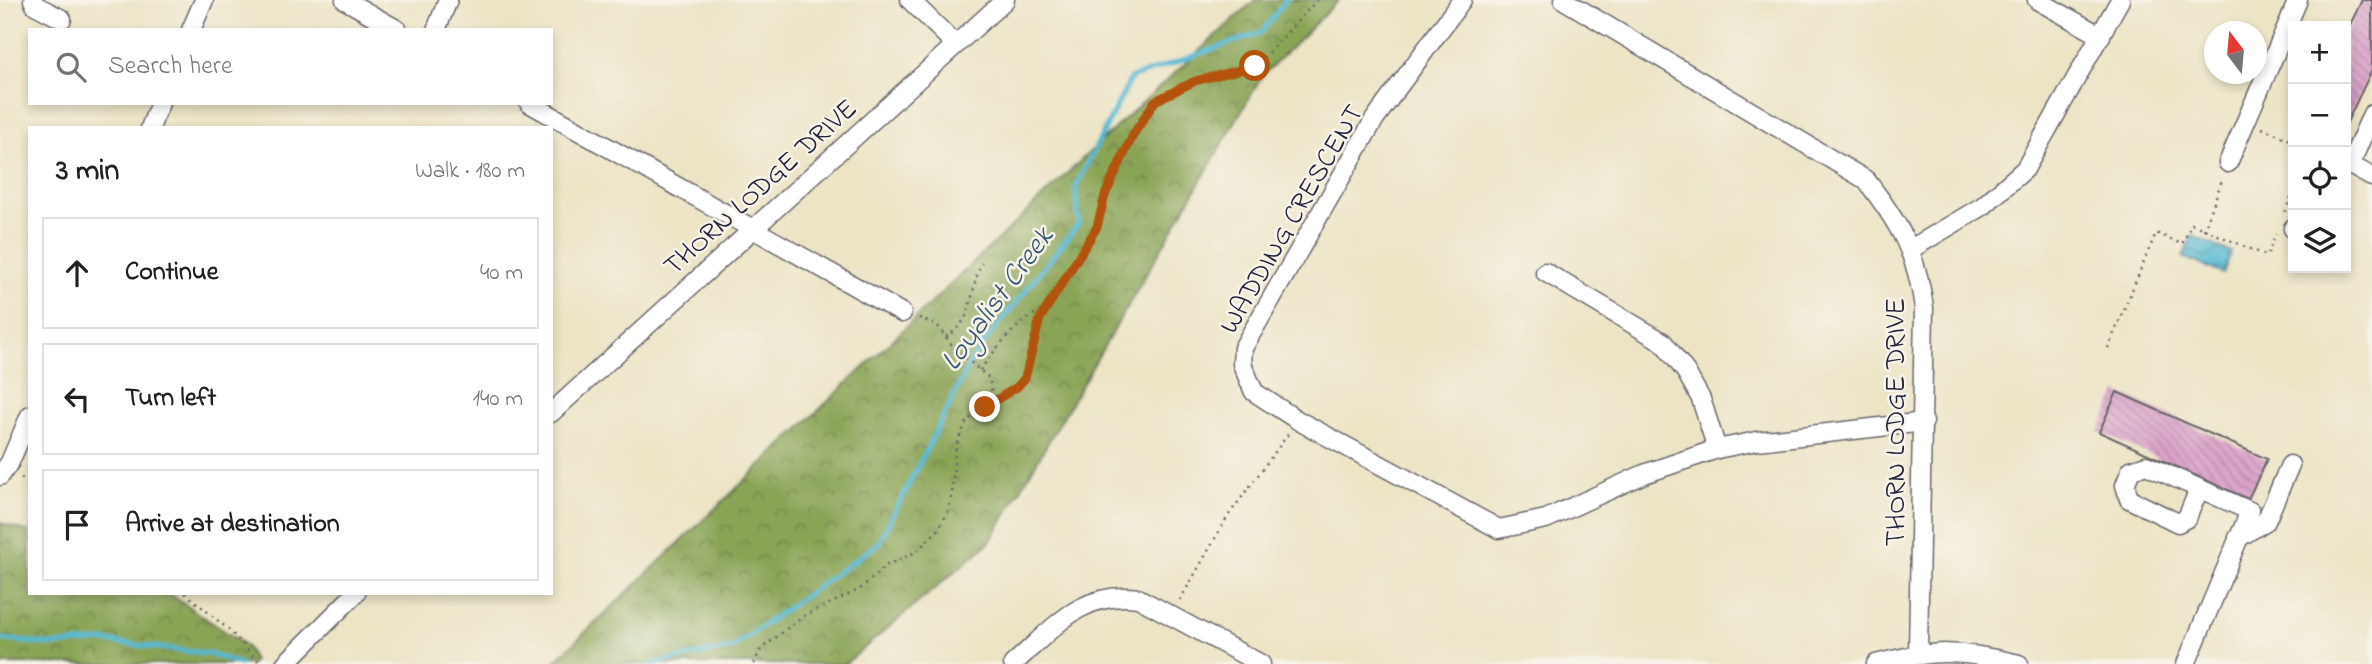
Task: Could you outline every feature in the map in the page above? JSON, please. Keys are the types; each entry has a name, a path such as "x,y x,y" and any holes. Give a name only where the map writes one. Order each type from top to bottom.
{"street":[{"path":"33,0 35,5 62,19"},
{"path":"192,28 204,0"},
{"path":"345,0 394,28"},
{"path":"437,28 448,0"},
{"path":"910,0 954,43"},
{"name":"THORN LODGE DRIVE","path":"553,411 954,43 1005,0"},
{"name":"WADDING CRESCENT","path":"1462,0 1374,120 1242,348 1241,364 1254,392 1299,421 1499,529 1546,519 1643,474 1717,449 1757,441 1924,422"},
{"name":"THORN LODGE DRIVE","path":"1563,0 1866,180 1894,217 1920,272 1924,308 1918,653"},
{"path":"2036,0 2101,36"},
{"path":"1911,249 1983,206 2025,169 2120,0"},
{"path":"2228,163 2298,0"},
{"path":"151,126 159,105"},
{"path":"533,105 902,313"},
{"path":"2351,158 2372,114"},
{"path":"2351,166 2372,177"},
{"path":"1545,272 1662,342 1686,372 1701,399 1717,449"},
{"path":"0,476 10,462 28,420"},
{"path":"2238,538 2266,521 2290,465"},
{"path":"2186,664 2250,511 2199,489"},
{"path":"285,664 354,595"},
{"path":"1013,664 1080,606 1094,599 1119,595 1138,598 1261,664"},
{"path":"1876,664 1918,653 1970,652 2019,664"}],"path":[{"path":"754,664 761,649 803,617 860,589 887,565 916,552 938,530 948,512 952,494 954,451 958,438 967,421 993,399 1017,387 1025,378 1032,357 1034,333 1097,227 1105,195 1133,135 1155,101 1195,81 1255,66 1317,0"},
{"path":"2246,122 2288,139"},
{"path":"2204,230 2228,163"},
{"path":"2108,348 2156,233 2182,244 2192,224 2267,256 2286,226"},
{"path":"946,337 960,330 971,310 975,277 982,263"},
{"path":"980,370 1014,330 1034,314 1046,309"},
{"path":"902,313 937,325 954,348 989,378 993,399"},
{"path":"1171,615 1228,516 1299,421"},
{"path":"187,595 229,630 261,664"}],"green space":[{"path":"1255,0 1339,0 1262,76 990,542 845,664 552,664 1117,126"},
{"path":"0,523 28,531 28,595 171,595 245,645 254,660 251,664 0,664"}],"water":[{"path":"2192,236 2231,252 2223,274 2183,257"}],"building":[{"path":"2362,0 2372,0 2372,70 2351,114 2351,84 2351,23"},
{"path":"2117,392 2267,459 2248,499 2099,432"}],"waterway":[{"name":"Loyalist Creek","path":"652,664 732,648 879,543 974,356 1079,223 1075,188 1131,78 1262,32 1286,0"},
{"name":"Loyalist Creek","path":"0,639 55,645 104,641 210,654 240,664"}],"route":[{"path":"985,407 993,399 1017,387 1025,378 1032,357 1034,333 1040,319 1097,227 1105,195 1133,135 1155,101 1195,81 1255,66"}]}
